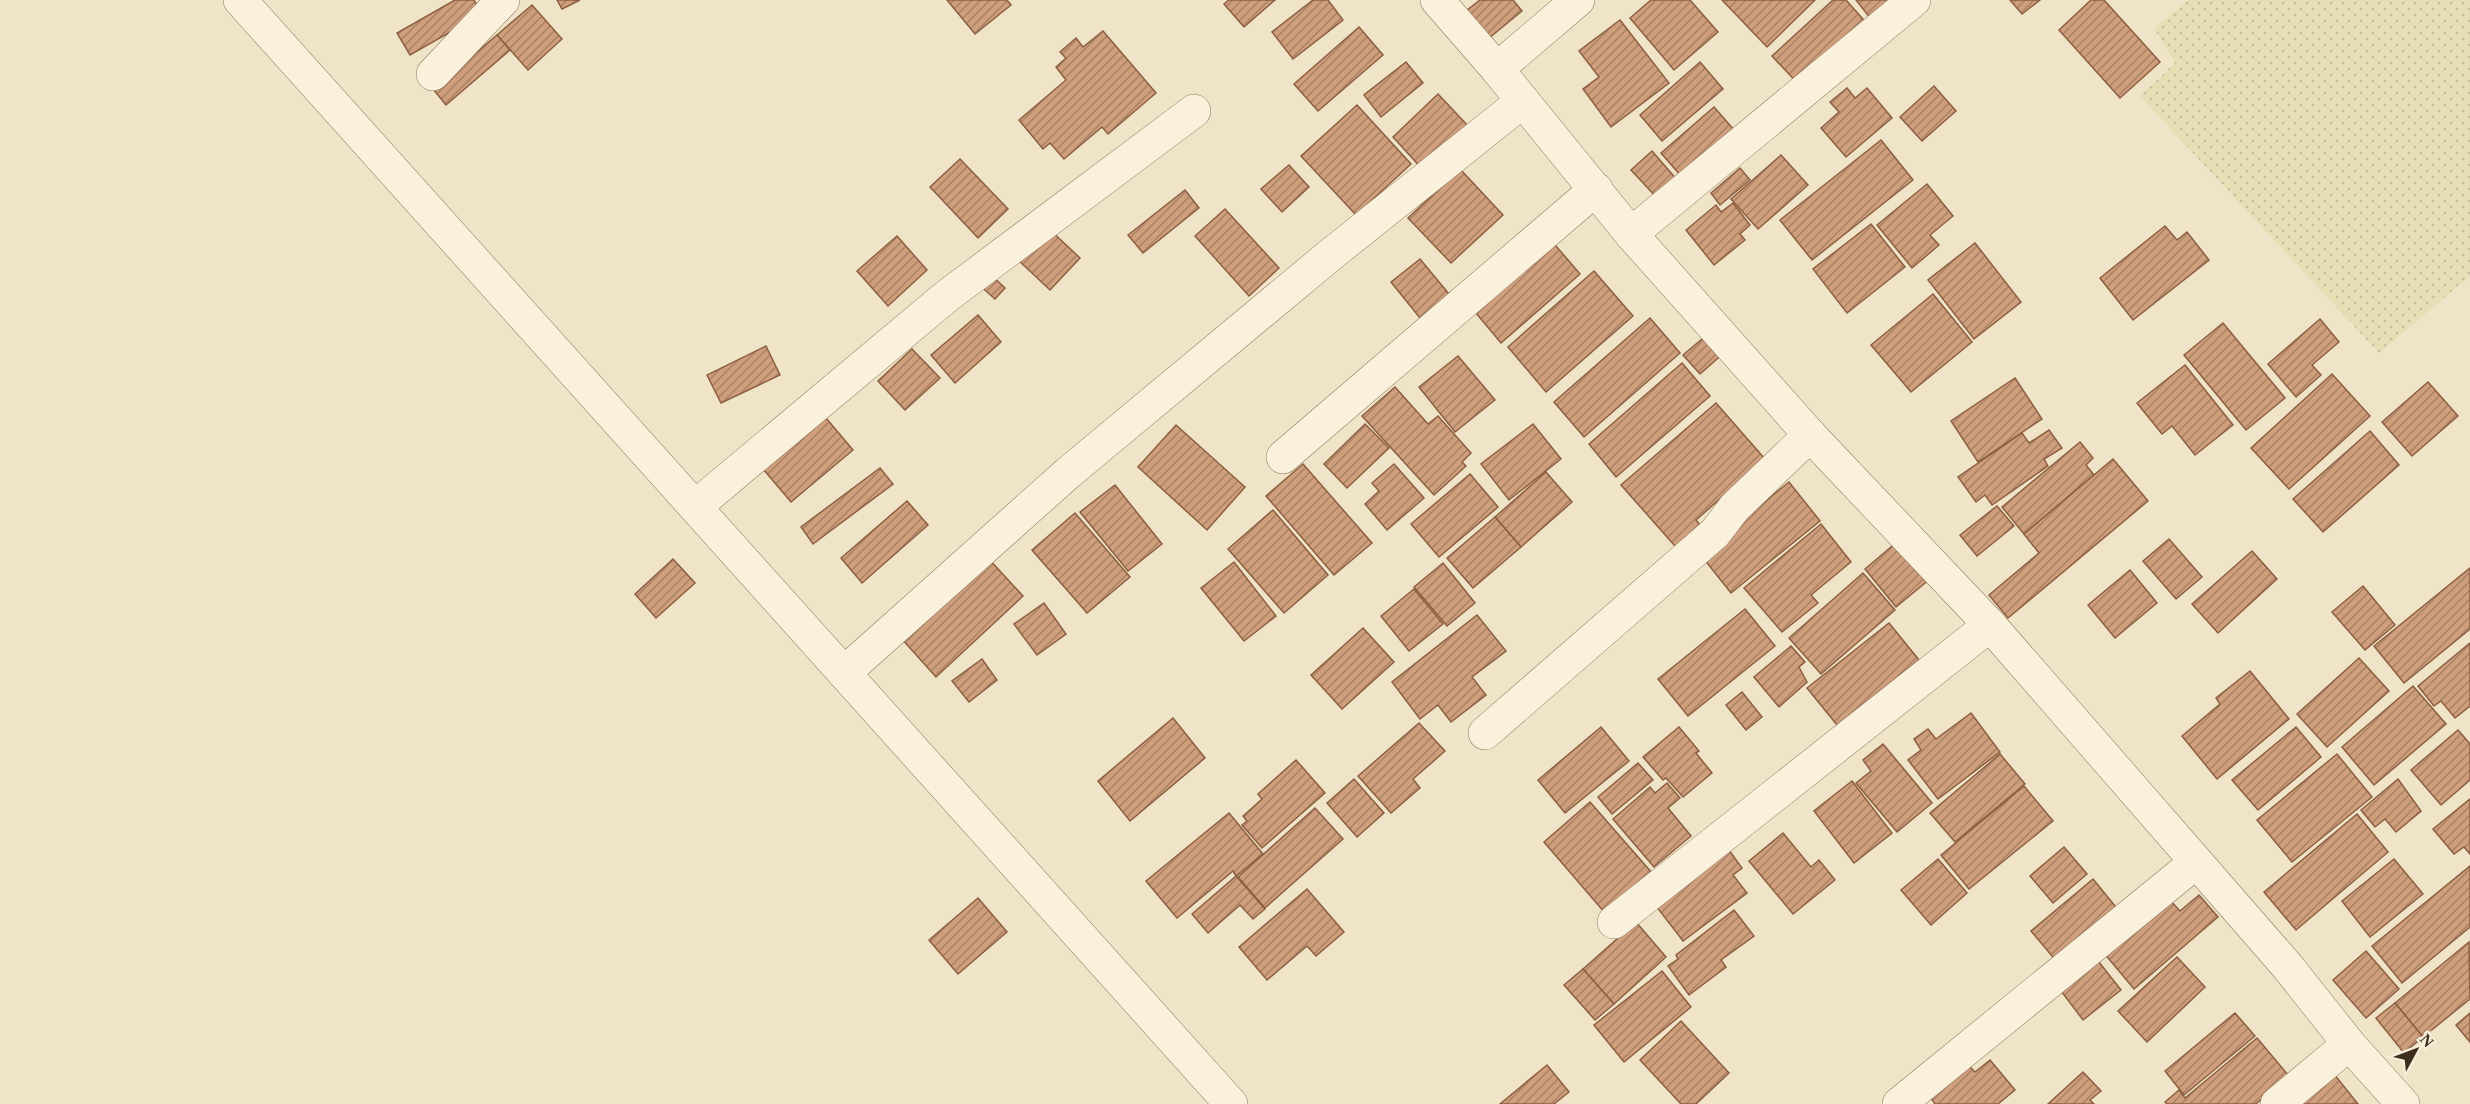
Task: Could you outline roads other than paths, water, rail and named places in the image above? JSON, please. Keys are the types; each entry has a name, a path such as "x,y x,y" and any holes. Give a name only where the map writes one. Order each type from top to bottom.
{"street":[{"path":"240,0 1231,1104"},
{"path":"433,74 503,0"},
{"path":"1437,0 1497,69 1631,234 1810,435 1990,625 2288,967 2392,1100"},
{"path":"1497,69 1578,0"},
{"path":"1631,234 1914,0"},
{"path":"844,673 1068,473 1329,256 1523,101"},
{"path":"696,506 947,296 1194,111"},
{"path":"1282,457 1596,189"},
{"path":"1485,733 1715,533 1734,508 1810,435"},
{"path":"1614,922 1990,625"},
{"path":"1899,1104 2195,863"},
{"path":"2277,1104 2349,1044"}]}
